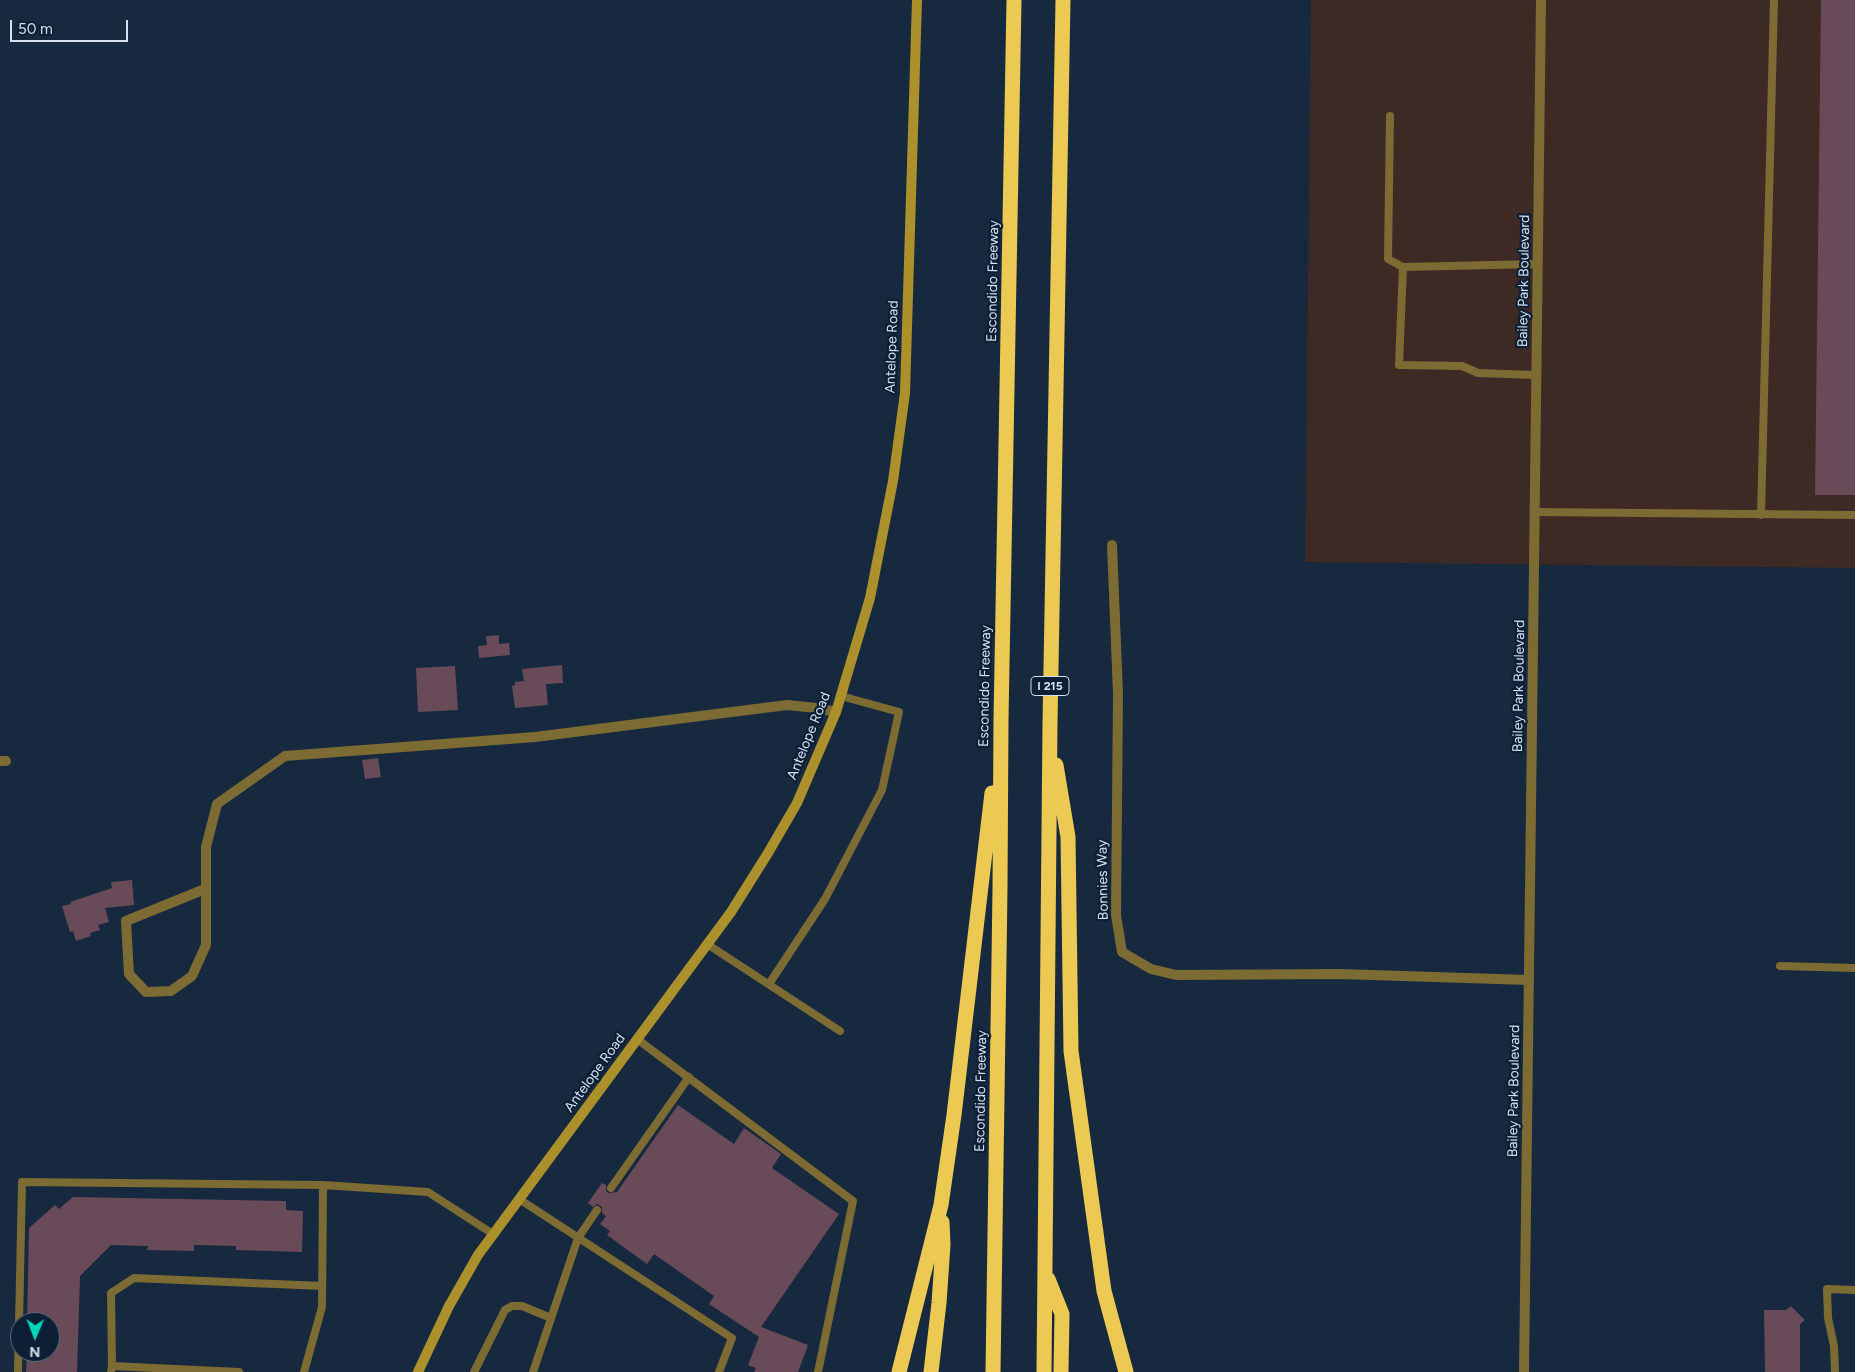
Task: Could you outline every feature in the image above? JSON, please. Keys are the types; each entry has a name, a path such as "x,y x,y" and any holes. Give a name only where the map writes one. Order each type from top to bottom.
{"highway":[{"name":"Escondido Freeway","path":"992,1372 1014,0"},
{"name":"I 215","path":"1044,1372 1050,723 1063,0"},
{"path":"898,1372 941,1206 955,1106 1001,720"},
{"path":"1050,723 1068,836 1071,1051 1104,1291 1126,1372"},
{"path":"931,1372 941,1274 941,1206"},
{"path":"1045,1272 1062,1314 1061,1372"}],"main road":[{"name":"Antelope Road","path":"418,1372 450,1306 478,1255 731,912 797,803 836,712 870,598 893,481 905,393 917,0"}],"street":[{"name":"Bailey Park Boulevard","path":"1524,1372 1541,0"},
{"name":"Bonnies Way","path":"1112,545 1118,694 1116,915 1122,952 1151,969 1176,975 1340,974 1529,980"},
{"path":"205,889 126,921 129,974 146,992 171,991 192,976 206,945 206,847 217,804 285,756 535,737 787,706 817,708 836,712"}],"lane":[{"path":"1761,515 1774,0"},
{"path":"1390,116 1388,259 1404,267 1538,264"},
{"path":"1404,267 1399,365 1462,366 1478,373 1536,375"},
{"path":"1535,512 1855,515"},
{"path":"769,984 825,899 882,790 899,712 841,696"},
{"path":"707,944 840,1031"},
{"path":"1780,966 1855,968"},
{"path":"637,1039 853,1201 818,1372"},
{"path":"611,1188 688,1077"},
{"path":"18,1372 22,1182 323,1185 428,1192 493,1234"},
{"path":"304,1372 322,1308 323,1185"},
{"path":"519,1199 732,1338 719,1372"},
{"path":"533,1372 578,1238 597,1210"},
{"path":"239,1372 112,1369 111,1293 134,1278 322,1286"},
{"path":"1835,1372 1834,1346 1828,1318 1827,1289 1855,1290"},
{"path":"474,1372 505,1310 512,1306 522,1306 551,1318"}],"shaded area":[{"path":"1311,0 1855,0 1855,568 1305,562"}],"building":[{"path":"1821,0 1855,0 1855,495 1815,495"},
{"path":"499,635 499,644 509,643 510,655 479,658 478,646 487,645 486,636"},
{"path":"562,665 563,683 546,684 548,705 515,708 512,686 515,685 515,682 524,681 522,669"},
{"path":"455,666 458,710 418,712 416,668"},
{"path":"378,758 381,777 365,779 362,760"},
{"path":"132,880 134,905 105,908 109,922 98,925 100,930 90,933 91,936 76,941 73,931 70,932 62,906 112,888 111,882"},
{"path":"678,1105 734,1144 744,1128 781,1154 772,1168 839,1214 761,1327 808,1345 798,1372 754,1372 756,1368 748,1365 759,1337 709,1304 714,1296 654,1254 647,1264 607,1235 610,1231 600,1224 606,1216 602,1213 602,1207 597,1204 593,1207 588,1203 602,1183 606,1185 608,1193 617,1192"},
{"path":"73,1197 286,1201 286,1210 303,1211 302,1252 236,1250 236,1246 194,1245 194,1251 147,1250 148,1246 111,1245 80,1276 77,1372 26,1372 26,1362 60,1362 60,1312 27,1312 29,1228 55,1205 59,1209"},
{"path":"1791,1306 1805,1320 1800,1324 1800,1372 1765,1372 1764,1310 1786,1310"}]}
